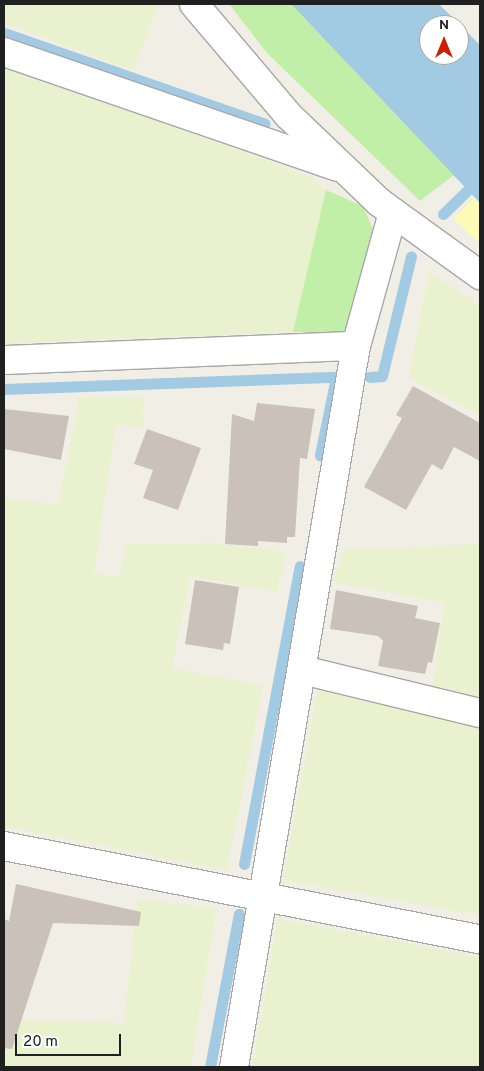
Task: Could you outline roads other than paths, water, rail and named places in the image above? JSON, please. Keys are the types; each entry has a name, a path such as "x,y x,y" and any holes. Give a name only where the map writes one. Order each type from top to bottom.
{"street":[{"path":"194,4 288,115 345,170 393,213 480,275"},
{"path":"4,52 345,170"},
{"path":"234,1067 265,898 356,346 393,213"},
{"path":"4,360 356,346"},
{"path":"302,670 480,713"},
{"path":"4,846 480,939"}],"water":[{"path":"291,4 439,4 450,15 419,15 419,65 469,65 469,34 480,45 480,203"}],"waterway":[{"path":"4,33 265,124"},
{"path":"443,214 480,178"},
{"path":"370,377 382,376 411,256"},
{"path":"4,389 336,377 320,455"},
{"path":"244,864 300,566"},
{"path":"210,1067 239,914"}]}
